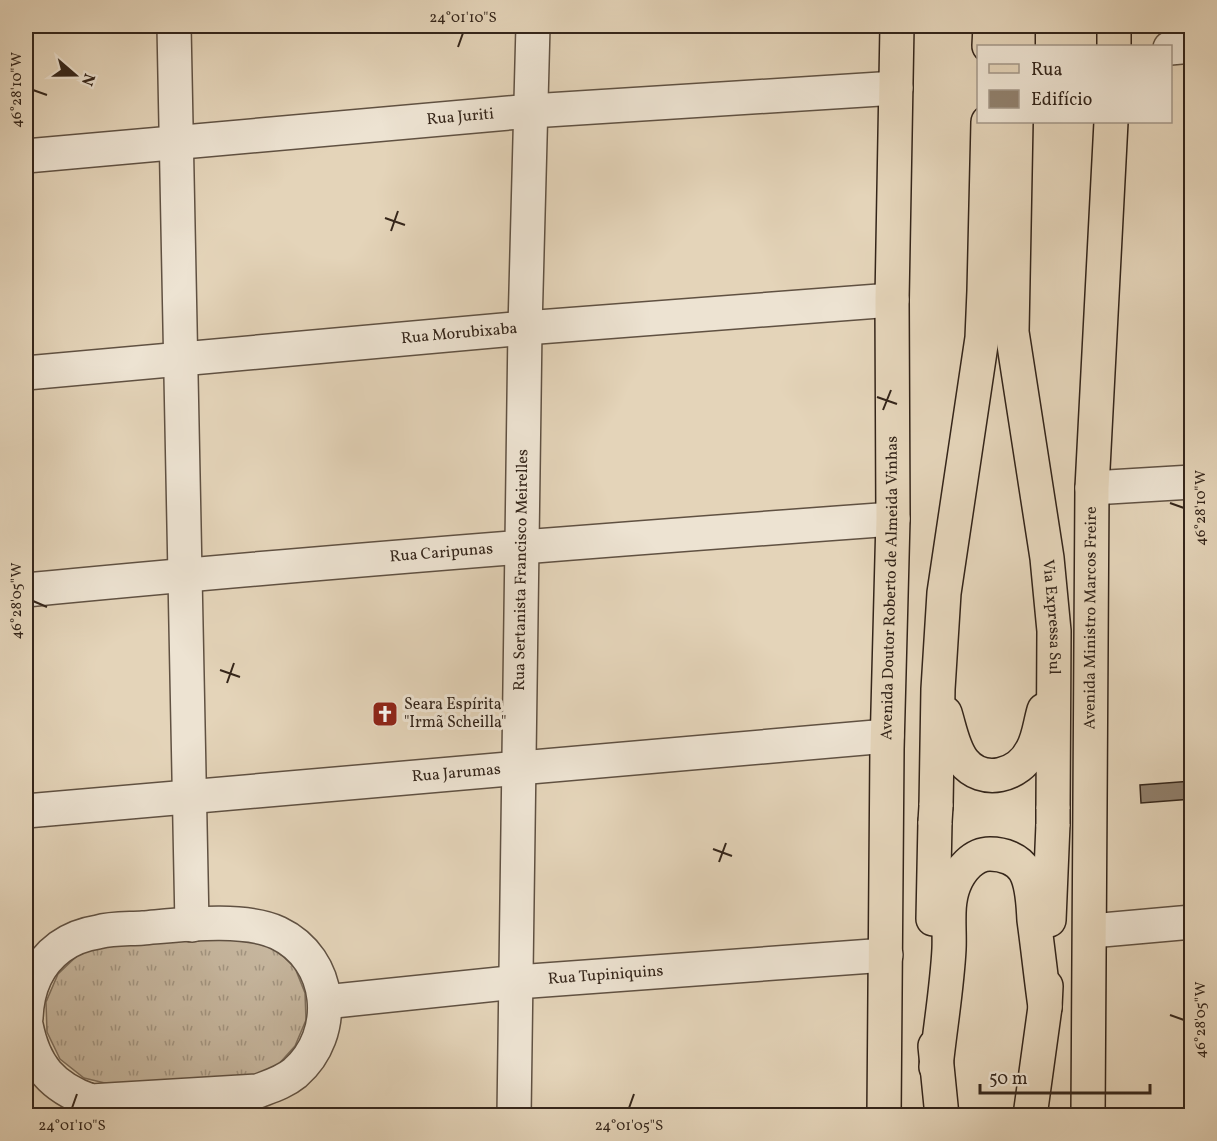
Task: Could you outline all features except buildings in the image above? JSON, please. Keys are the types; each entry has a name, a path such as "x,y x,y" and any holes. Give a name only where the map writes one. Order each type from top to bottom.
{"main road":[{"name":"Avenida Doutor Roberto de Almeida Vinhas","path":"884,1116 887,736 893,519 892,300 897,26"},
{"path":"989,45 990,26"},
{"path":"1018,26 1018,45"},
{"path":"1114,26 1114,45"},
{"path":"942,1116 936,1067 931,970 941,624 947,564 982,338 988,123"},
{"name":"Via Expressa Sul","path":"1016,123 1012,332 1047,558 1054,631 1053,817 1045,1007 1030,1116"},
{"name":"Avenida Ministro Marcos Freire","path":"1089,1116 1092,488 1111,123"},
{"path":"938,689 957,750 964,761 982,774 993,776 1004,774 1019,766 1032,750 1054,684"},
{"path":"936,1067 949,949 950,905 954,885 965,867 976,857 987,854 1008,857 1017,862 1024,871 1031,893 1045,1007"}],"street":[{"path":"174,26 192,925"},
{"name":"Rua Sertanista Francisco Meirelles","path":"514,1116 525,328 533,26"},
{"path":"1172,48 1191,46"},
{"name":"Rua Juriti","path":"26,156 531,111 896,88"},
{"name":"Rua Morubixaba","path":"26,373 525,328 892,300"},
{"path":"1092,488 1191,482"},
{"name":"Rua Caripunas","path":"26,590 185,574 523,546 893,519"},
{"name":"Rua Jarumas","path":"26,811 887,736"},
{"path":"1091,931 1191,922"},
{"path":"26,1018 27,1002 33,981 45,962 60,947 79,937 100,931 192,925 264,927 290,940 302,949 315,967 323,987 325,1002 325,1022 319,1042 308,1059 294,1073 278,1084 258,1091 185,1105 91,1101 74,1095 59,1086 45,1073 35,1058 26,1025"},
{"name":"Rua Tupiniquins","path":"325,1002 517,982 886,955"}],"green space":[{"path":"248,938 276,949 295,968 305,993 306,1020 295,1046 277,1066 252,1076 113,1085 84,1078 60,1059 47,1032 46,1002 58,974 80,953 109,944"}],"place":[{"name":"Seara Espírita \"Irmã Scheilla\"","path":"385,714"}]}
